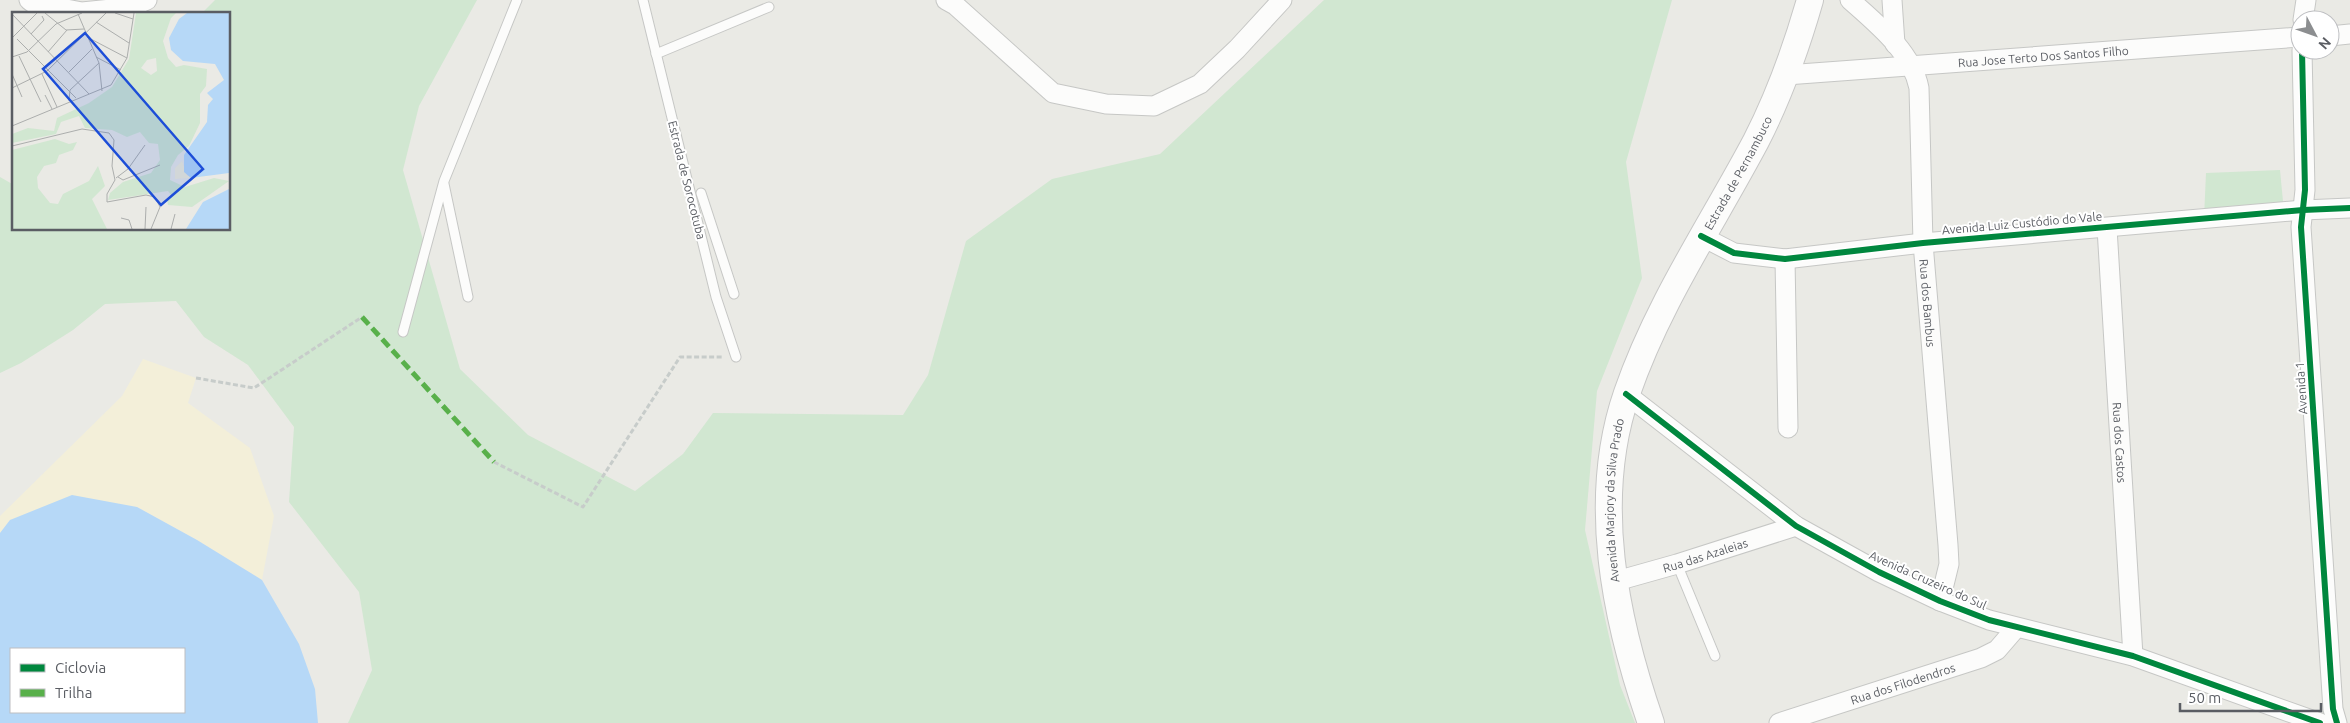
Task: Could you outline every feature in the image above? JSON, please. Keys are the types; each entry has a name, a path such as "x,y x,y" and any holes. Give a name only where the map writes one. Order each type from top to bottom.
{"main road":[{"name":"Estrada de Pernambuco","path":"1626,394 1654,328 1701,236 1756,142 1786,75 1810,0"},
{"name":"Avenida Marjory da Silva Prado","path":"1626,394 1615,441 1610,485 1609,532 1613,582 1630,653 1651,723"}],"street":[{"path":"29,0 34,3 82,12 131,7 147,0"},
{"path":"946,0 955,5 1053,93 1106,104 1154,106 1200,84 1237,49 1282,0"},
{"name":"Rua dos Bambus","path":"1850,0 1895,44 1913,67 1919,88 1923,243 1948,545 1948,564 1940,601"},
{"path":"1892,0 1895,44"},
{"name":"Rua Jose Terto Dos Santos Filho","path":"1786,75 2290,39"},
{"name":"Avenida 1","path":"2302,60 2305,190 2302,227 2333,709 2337,723"},
{"name":"Avenida Luiz Custódio do Vale","path":"1701,236 1734,252 1785,259 1923,243 2303,210 2350,208"},
{"name":"Rua dos Castos","path":"2107,228 2133,656"},
{"path":"1785,259 1788,428"},
{"name":"Avenida Cruzeiro do Sul","path":"1626,394 1796,526 1879,572 1940,601 2016,628 2133,656 2290,718 2320,723"},
{"name":"Rua das Azaleias","path":"1613,582 1677,564 1796,526"},
{"name":"Rua dos Filodendros","path":"1779,723 1981,658 1997,650 2016,628"}],"lane":[{"path":"403,332 444,181 516,0"},
{"name":"Estrada de Sorocotuba","path":"644,0 712,282 736,357"},
{"path":"656,54 769,7"},
{"path":"444,181 468,296"},
{"path":"701,193 734,294"},
{"path":"712,282 728,276"},
{"path":"1677,564 1715,656"}],"path":[{"path":"196,378 254,388 362,317"},
{"path":"494,462 583,506 680,357 736,357"}],"green space":[{"path":"215,0 477,0 419,106 403,170 460,369 528,435 635,491 683,454 713,413 903,415 928,375 966,241 1052,179 1160,154 1324,0 1672,0 1626,162 1642,278 1597,391 1585,530 1620,685 1635,723 348,723 372,670 359,592 289,502 294,427 248,365 204,337 176,301 105,304 73,330 21,363 0,373 0,177 12,184 12,230 230,230 230,12 203,12"},
{"path":"2280,170 2284,212 2204,218 2206,173"}],"sand":[{"path":"143,359 196,378 188,403 250,448 274,516 262,580 197,540 137,507 10,520 0,533 0,516 122,396"}],"water":[{"path":"72,495 137,507 197,540 262,580 299,644 315,689 318,723 0,723 0,533 10,520"}],"marked path":[{"path":"362,317 494,462"}],"cycle path":[{"path":"2302,60 2305,190 2301,227 2333,709 2337,723"},
{"path":"1701,236 1734,253 1785,259 1923,243 2303,210 2350,208"},
{"path":"1626,394 1796,526 1879,572 1940,601 1989,620 2133,656 2320,723"}]}
